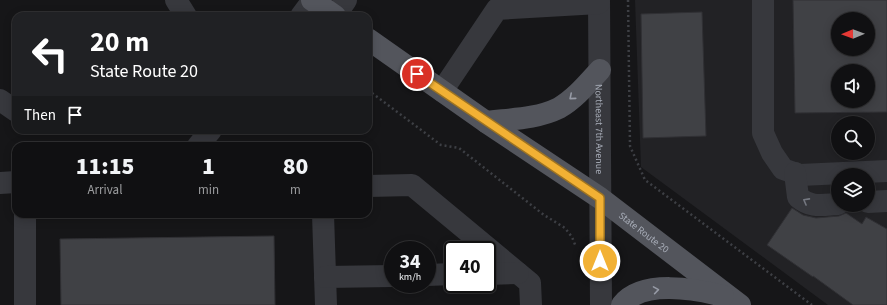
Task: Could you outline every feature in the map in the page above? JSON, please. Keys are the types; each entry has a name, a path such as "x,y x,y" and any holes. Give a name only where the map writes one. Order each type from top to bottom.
{"main road":[{"path":"312,0 329,12"},
{"name":"State Route 20","path":"372,42 486,122 600,198 736,302"},
{"path":"486,122 540,115 560,107 570,100 600,70"},
{"path":"622,305 625,300 642,292 665,288 700,290 736,302"}],"street":[{"path":"176,0 184,12"},
{"path":"304,12 312,0"},
{"path":"338,12 346,0"},
{"path":"763,0 763,133 772,153 783,169 800,174 887,171"},
{"path":"442,91 497,9 599,2"},
{"name":"Northeast 7th Avenue","path":"599,2 600,305"},
{"path":"0,100 12,108"},
{"path":"201,142 208,134"},
{"path":"795,173 798,196 805,203 814,205 831,204"},
{"path":"0,183 12,182"},
{"path":"372,186 412,185 530,283 531,305"},
{"path":"875,202 887,201"},
{"path":"25,218 25,305"},
{"path":"323,218 326,305"},
{"path":"496,274 518,273"},
{"path":"325,277 384,276"}],"path":[{"path":"628,0 630,146 642,175 646,180 812,305"},
{"path":"372,93 441,145 460,148 544,216 565,228 572,237 577,251"}],"shaded area":[{"path":"635,0 887,0 887,305 828,305 641,167"}],"building":[{"path":"793,0 887,0 887,112 795,113"},
{"path":"702,12 706,136 643,138 641,14"},
{"path":"792,208 803,215 816,218 839,216 846,213 862,224 866,217 887,229 887,305 853,305 767,245"},
{"path":"274,236 275,305 61,305 60,239"}],"route":[{"path":"417,74 600,198 600,261"}]}
